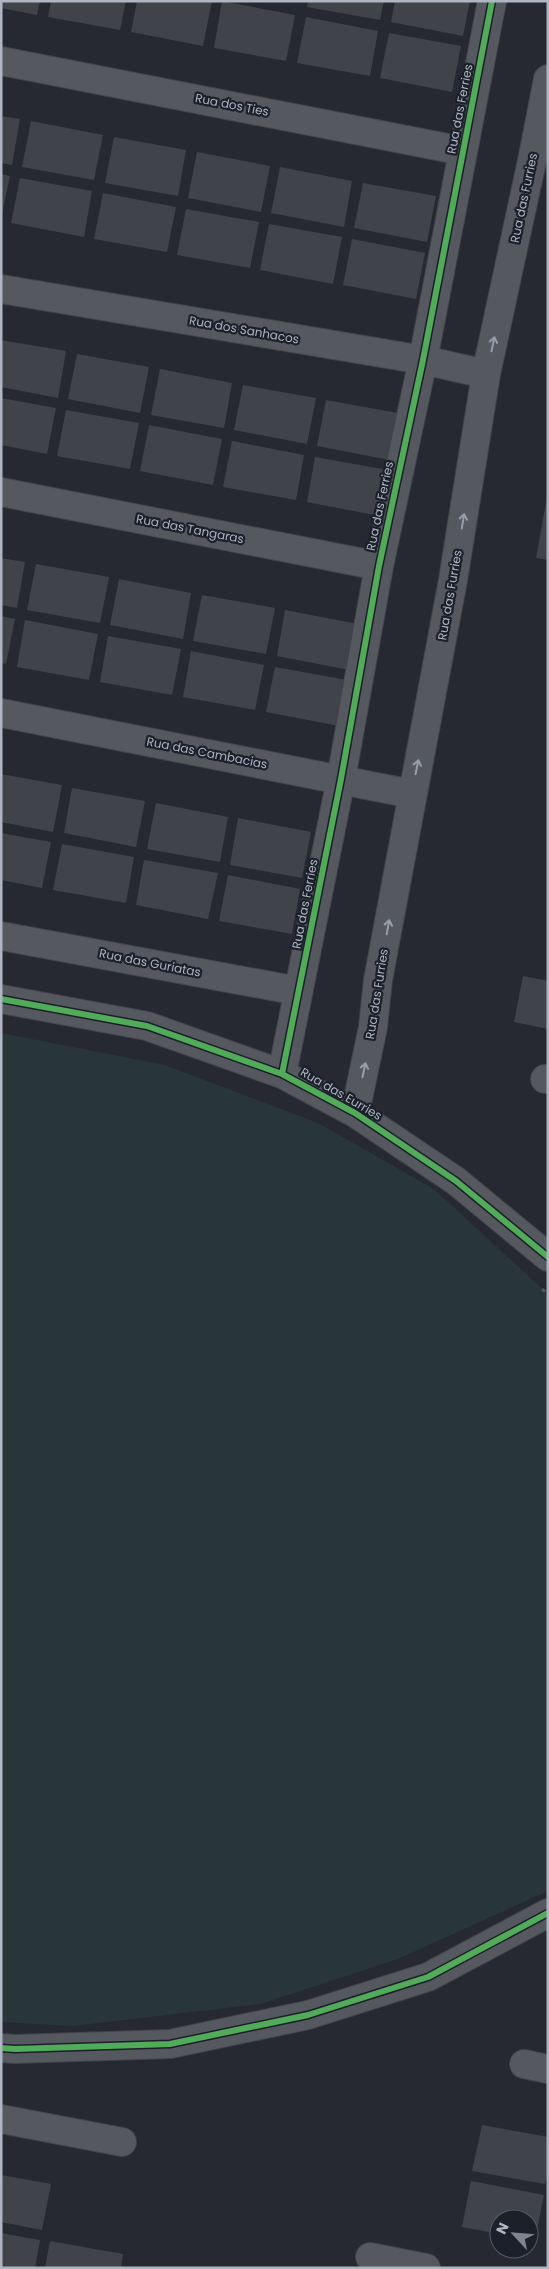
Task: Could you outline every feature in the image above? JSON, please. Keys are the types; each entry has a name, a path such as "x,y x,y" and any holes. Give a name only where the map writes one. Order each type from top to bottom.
{"street":[{"name":"Rua das Ferries","path":"282,1074 341,778 379,566 423,360 492,1"},
{"name":"Rua dos Ties","path":"1,61 463,151"},
{"name":"Rua das Furries","path":"355,1113 373,1027 378,980 453,580 486,374 548,79"},
{"name":"Rua dos Sanhacos","path":"1,289 423,360 486,374"},
{"name":"Rua das Tangaras","path":"1,492 379,566"},
{"name":"Rua das Cambacias","path":"1,713 341,778 412,794"},
{"name":"Rua das Guriatas","path":"1,936 296,1003"},
{"name":"Rua das Eurries","path":"1,999 147,1026 282,1074 355,1113 456,1181 548,1257"},
{"path":"1,2048 170,2044 308,2015 428,1977 548,1913"},
{"path":"1,2119 122,2142"},
{"path":"370,2257 426,2268"}],"path":[{"path":"541,1288 548,1294"}],"shaded area":[{"path":"1,1033 165,1065 318,1123 434,1189 548,1294 548,1891 400,1958 261,2004 73,2026 1,2022"}],"building":[{"path":"1,1 40,1 37,15 1,8"},
{"path":"51,1 126,1 120,30 48,17"},
{"path":"137,1 212,1 203,46 131,32"},
{"path":"222,1 295,15 286,61 214,48"},
{"path":"308,1 384,1 380,20 307,7"},
{"path":"395,1 470,1 463,36 391,22"},
{"path":"306,17 378,31 370,76 297,63"},
{"path":"389,33 461,46 452,92 380,78"},
{"path":"1,116 20,119 12,165 1,163"},
{"path":"31,121 103,135 94,180 22,167"},
{"path":"114,137 186,150 178,196 105,183"},
{"path":"197,152 270,166 261,212 188,198"},
{"path":"280,167 352,181 344,227 271,213"},
{"path":"1,174 10,176 2,214 1,214"},
{"path":"20,178 92,191 84,237 11,223"},
{"path":"363,183 436,196 427,242 354,228"},
{"path":"103,193 176,207 167,252 94,239"},
{"path":"186,209 259,222 250,268 177,255"},
{"path":"269,224 342,237 333,284 260,270"},
{"path":"352,239 425,253 416,299 343,285"},
{"path":"1,340 66,351 58,398 1,387"},
{"path":"77,354 149,367 140,413 68,399"},
{"path":"160,369 232,383 224,428 151,415"},
{"path":"243,385 316,398 307,444 234,430"},
{"path":"1,398 56,408 47,454 1,445"},
{"path":"326,400 398,413 390,460 317,446"},
{"path":"66,410 139,423 130,469 57,456"},
{"path":"149,425 222,439 213,485 140,471"},
{"path":"232,441 304,455 296,500 223,487"},
{"path":"315,457 388,470 379,516 307,502"},
{"path":"548,497 548,560 536,558"},
{"path":"1,558 25,562 17,608 1,605"},
{"path":"36,564 109,577 100,623 27,610"},
{"path":"119,579 191,593 183,639 110,625"},
{"path":"202,595 275,608 266,654 193,641"},
{"path":"285,610 358,624 349,670 277,656"},
{"path":"1,616 15,619 6,664 1,663"},
{"path":"25,620 98,634 89,680 17,667"},
{"path":"108,636 181,649 172,695 100,682"},
{"path":"191,651 264,665 255,710 183,697"},
{"path":"275,667 347,680 339,726 266,712"},
{"path":"1,774 62,785 53,832 1,822"},
{"path":"72,788 145,801 136,847 64,833"},
{"path":"156,803 228,817 220,862 147,849"},
{"path":"238,818 311,832 302,878 230,865"},
{"path":"1,833 51,842 42,888 1,880"},
{"path":"62,844 134,857 126,903 53,890"},
{"path":"144,860 218,873 208,919 136,905"},
{"path":"228,875 300,889 292,934 219,921"},
{"path":"523,976 548,981 548,1029 514,1022"},
{"path":"482,2125 548,2137 548,2172 545,2184 472,2171"},
{"path":"1,2175 51,2184 42,2230 1,2222"},
{"path":"471,2181 544,2195 539,2220 539,2209 489,2209 489,2232 462,2227"},
{"path":"1,2233 40,2240 35,2268 1,2268"},
{"path":"50,2241 123,2254 121,2268 45,2268"}],"cycle path":[{"path":"282,1074 341,779 379,566 423,360 492,1"},
{"path":"1,999 147,1026 282,1074 355,1113 456,1181 548,1257"},
{"path":"1,2048 170,2044 308,2015 428,1977 548,1913"}]}
